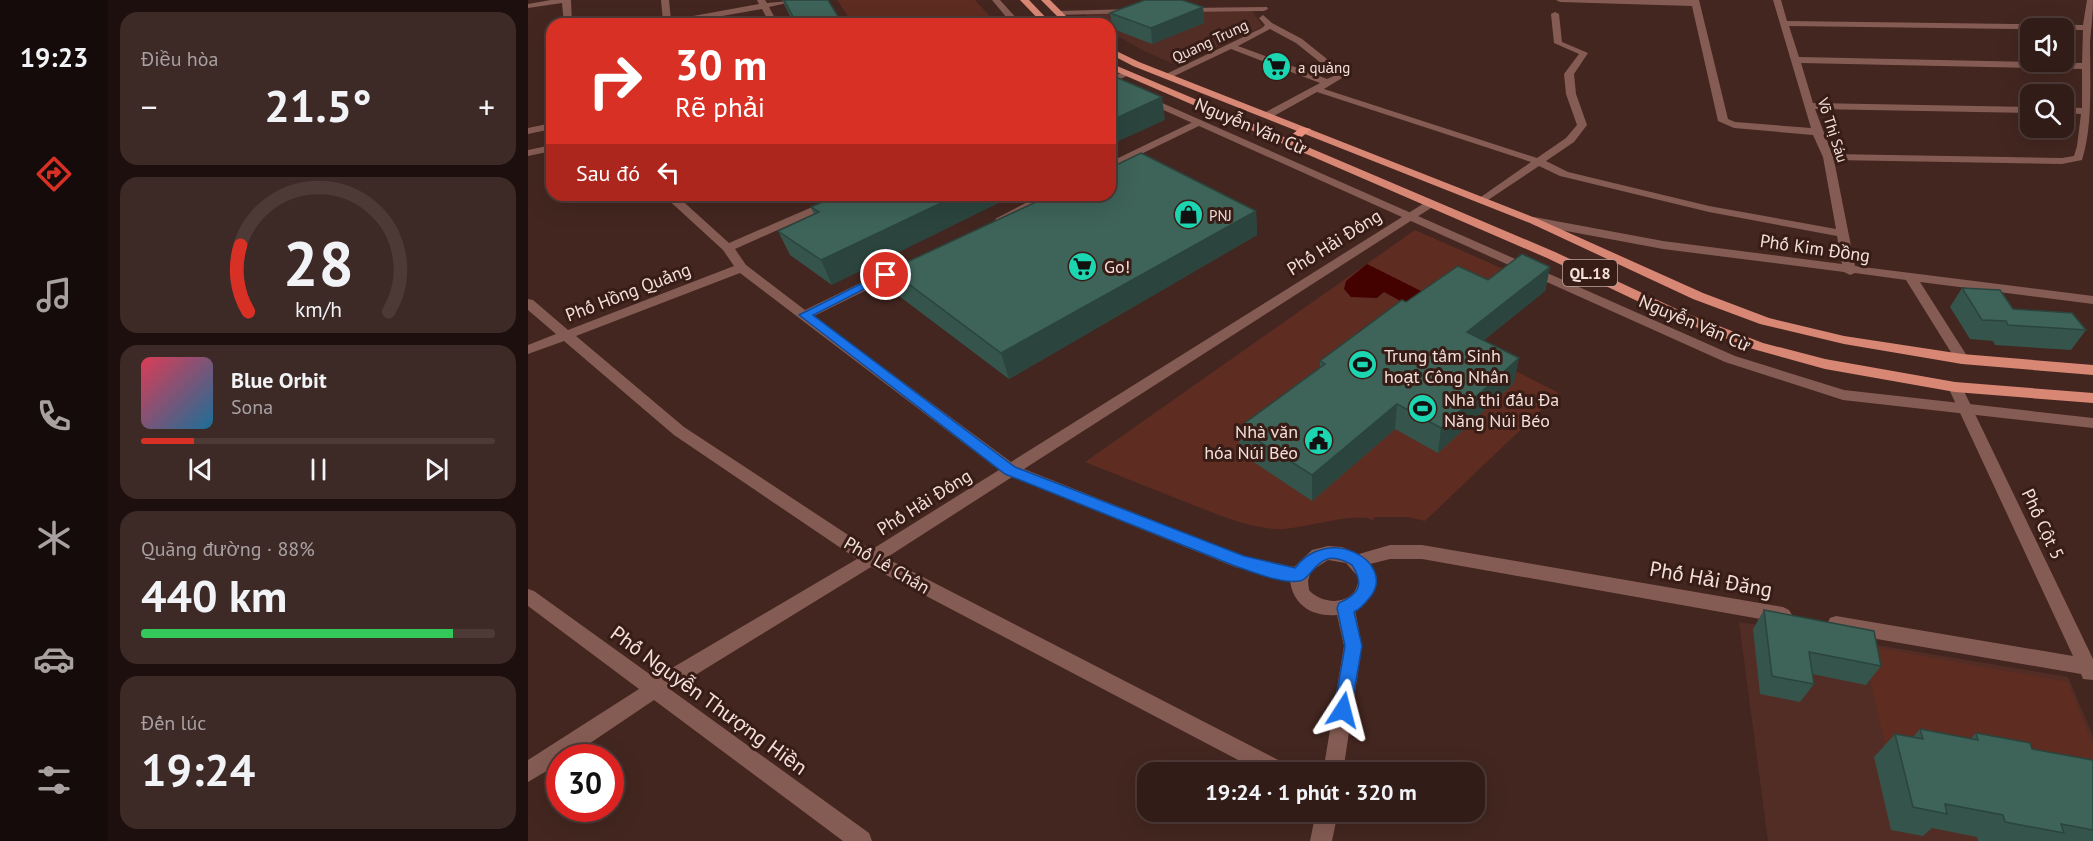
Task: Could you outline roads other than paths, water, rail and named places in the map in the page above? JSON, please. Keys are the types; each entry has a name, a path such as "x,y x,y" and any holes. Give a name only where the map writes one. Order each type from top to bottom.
{"highway":[{"path":"1291,141 1305,129"}],"main road":[{"path":"1024,0 1041,18"},
{"path":"1045,0 1063,18"},
{"name":"Nguyễn Văn Cừ","path":"1116,54 1167,76 1534,221 1698,296 1765,321 1844,340 1962,359 2093,370"},
{"name":"Nguyễn Văn Cừ","path":"1116,69 1291,141 1430,204 1551,255 1680,316 1758,346 1825,364 1955,387 2093,398"}],"street":[{"path":"528,6 566,0 568,18"},
{"path":"665,0 667,18"},
{"path":"691,18 763,3 796,0"},
{"path":"996,0 1012,18"},
{"path":"1560,0 1696,2 1723,121 1734,125 1817,132"},
{"name":"Võ Thị Sáu","path":"1777,0 1817,132 1828,157 1850,271"},
{"path":"1828,157 2062,161 2078,158 2082,151 2087,111 2087,28 2091,0"},
{"path":"763,3 771,18"},
{"path":"1172,10 1264,4"},
{"name":"Quang Trung","path":"1167,76 1269,25 1263,19 1264,4"},
{"path":"1058,13 1138,11"},
{"path":"1482,201 1537,160 1570,140 1582,125 1571,94 1569,74 1584,53 1558,42 1555,14"},
{"path":"1783,23 2087,28"},
{"path":"1268,115 1342,75 1299,41 1269,25"},
{"path":"1231,46 1328,82"},
{"path":"1795,60 2088,66"},
{"path":"1116,79 1126,74"},
{"name":"Nguyễn Văn Cừ","path":"1116,85 1197,123 1730,359 1843,395 2093,423"},
{"path":"1316,89 1537,160 1575,177 1709,209 1844,234"},
{"path":"1809,106 2020,110"},
{"path":"1116,163 1197,123 1213,109"},
{"path":"2074,110 2087,111"},
{"path":"528,131 546,127"},
{"path":"528,153 546,149"},
{"path":"676,201 728,248 741,268 1010,471 1241,562 1299,575"},
{"path":"728,248 836,201"},
{"path":"986,226 1038,201"},
{"name":"Phố Hải Đông","path":"528,772 653,690 871,559 1430,204"},
{"name":"Phố Kim Đồng","path":"1534,221 1664,245 1850,271 2093,300"},
{"path":"805,315 922,258"},
{"name":"Phố Hồng Quảng","path":"528,350 741,268"},
{"path":"1911,278 1962,359"},
{"name":"Phố Lê Chân","path":"528,303 680,431 871,559 1262,762"},
{"name":"Phố Cột 5","path":"1955,387 2091,671"},
{"name":"Phố Hải Đăng","path":"1357,561 1390,552 1422,552 2091,671"},
{"path":"1339,553 1357,561 1368,578 1368,587 1356,604 1345,608 1320,608 1310,602 1298,584 1303,567 1318,555 1339,553"},
{"name":"Phố Nguyễn Thượng Hiền","path":"528,596 861,841"},
{"path":"1335,762 1353,646 1345,608"},
{"path":"1321,841 1325,822"}],"place":[{"name":"a quảng","path":"1277,67"},
{"name":"PNJ","path":"1188,215"},
{"name":"Go!","path":"1083,266"},
{"name":"Trung tâm Sinh hoạt Công Nhân","path":"1363,365"},
{"name":"Nhà thi đấu Đa Năng Núi Béo","path":"1423,409"},
{"name":"Nhà văn hóa Núi Béo","path":"1319,441"}]}
